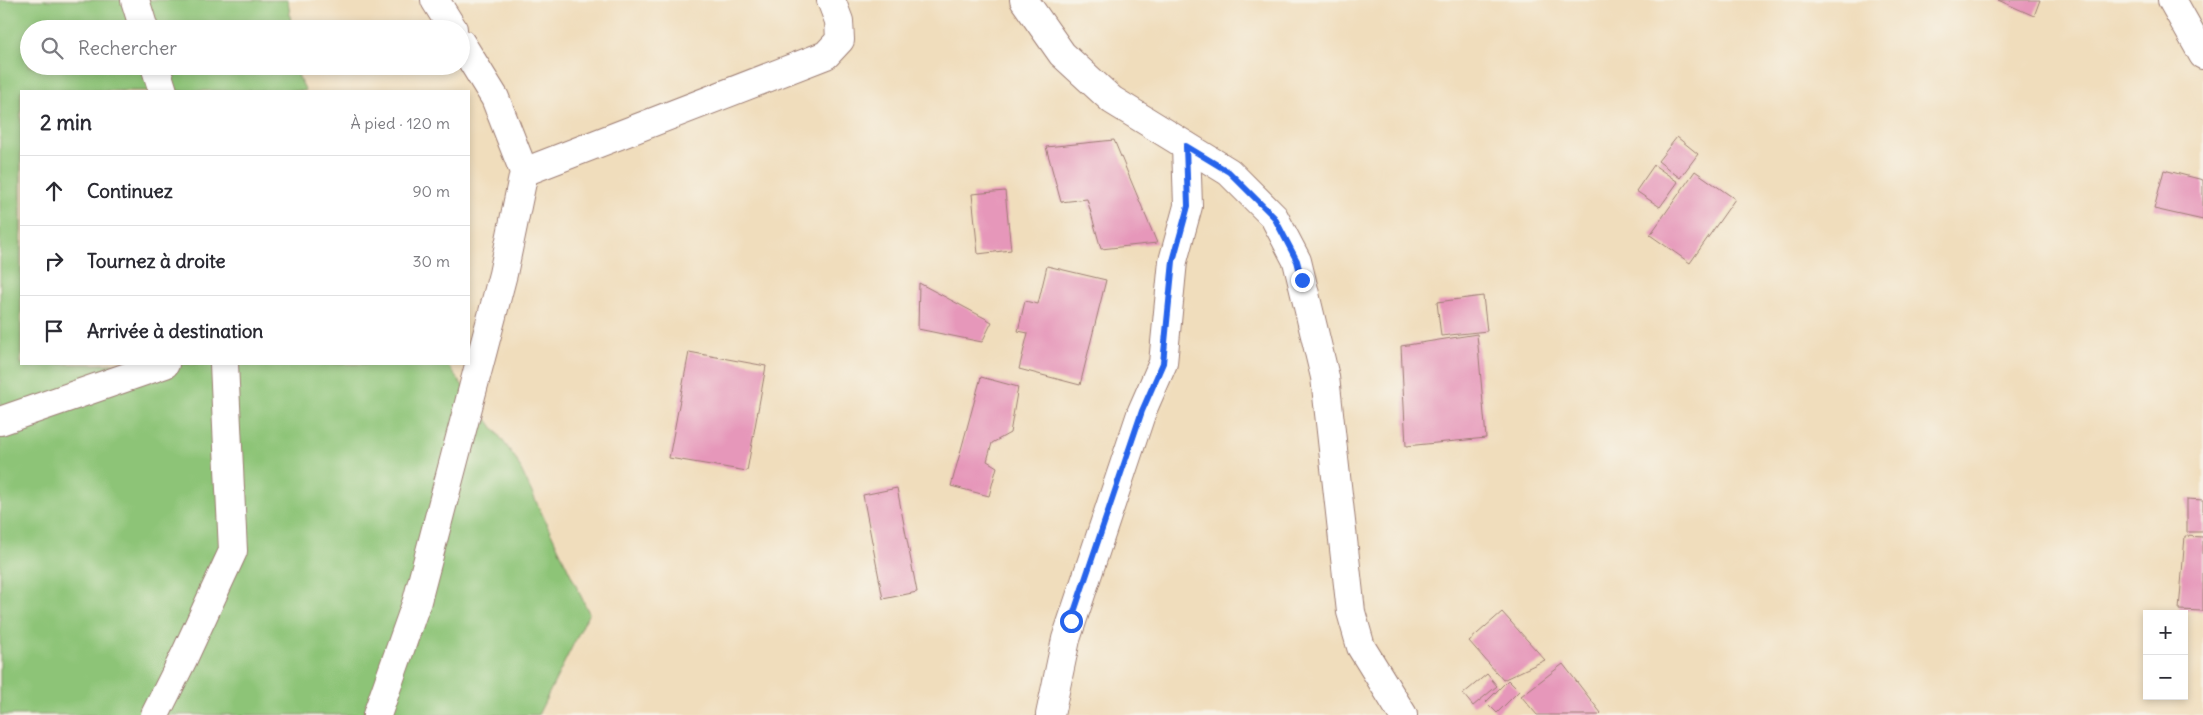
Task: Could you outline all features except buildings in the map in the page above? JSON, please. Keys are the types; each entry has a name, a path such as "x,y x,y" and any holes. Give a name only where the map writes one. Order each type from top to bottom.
{"street":[{"path":"135,0 141,20"},
{"path":"435,0 447,20"},
{"path":"524,172 826,55 840,40 839,21 831,0"},
{"path":"1024,0 1062,54 1112,100 1229,172 1274,217 1297,261 1325,377 1351,612 1361,647 1403,715"},
{"path":"2172,0 2203,54"},
{"path":"377,715 417,601 503,274 524,172 495,98 470,58"},
{"path":"158,75 163,90"},
{"path":"1050,715 1066,639 1142,411 1163,363 1173,261 1188,206 1186,146"},
{"path":"0,421 162,365"},
{"path":"154,715 184,657 233,551 224,365"}],"green space":[{"path":"0,0 288,0 291,20 20,20 20,75 298,75 306,90 20,90 20,365 448,365 516,459 589,613 538,715 0,715"}],"route":[{"path":"1071,621 1142,411 1163,363 1173,261 1188,206 1186,146 1229,172 1274,217 1297,261 1302,280"}]}
